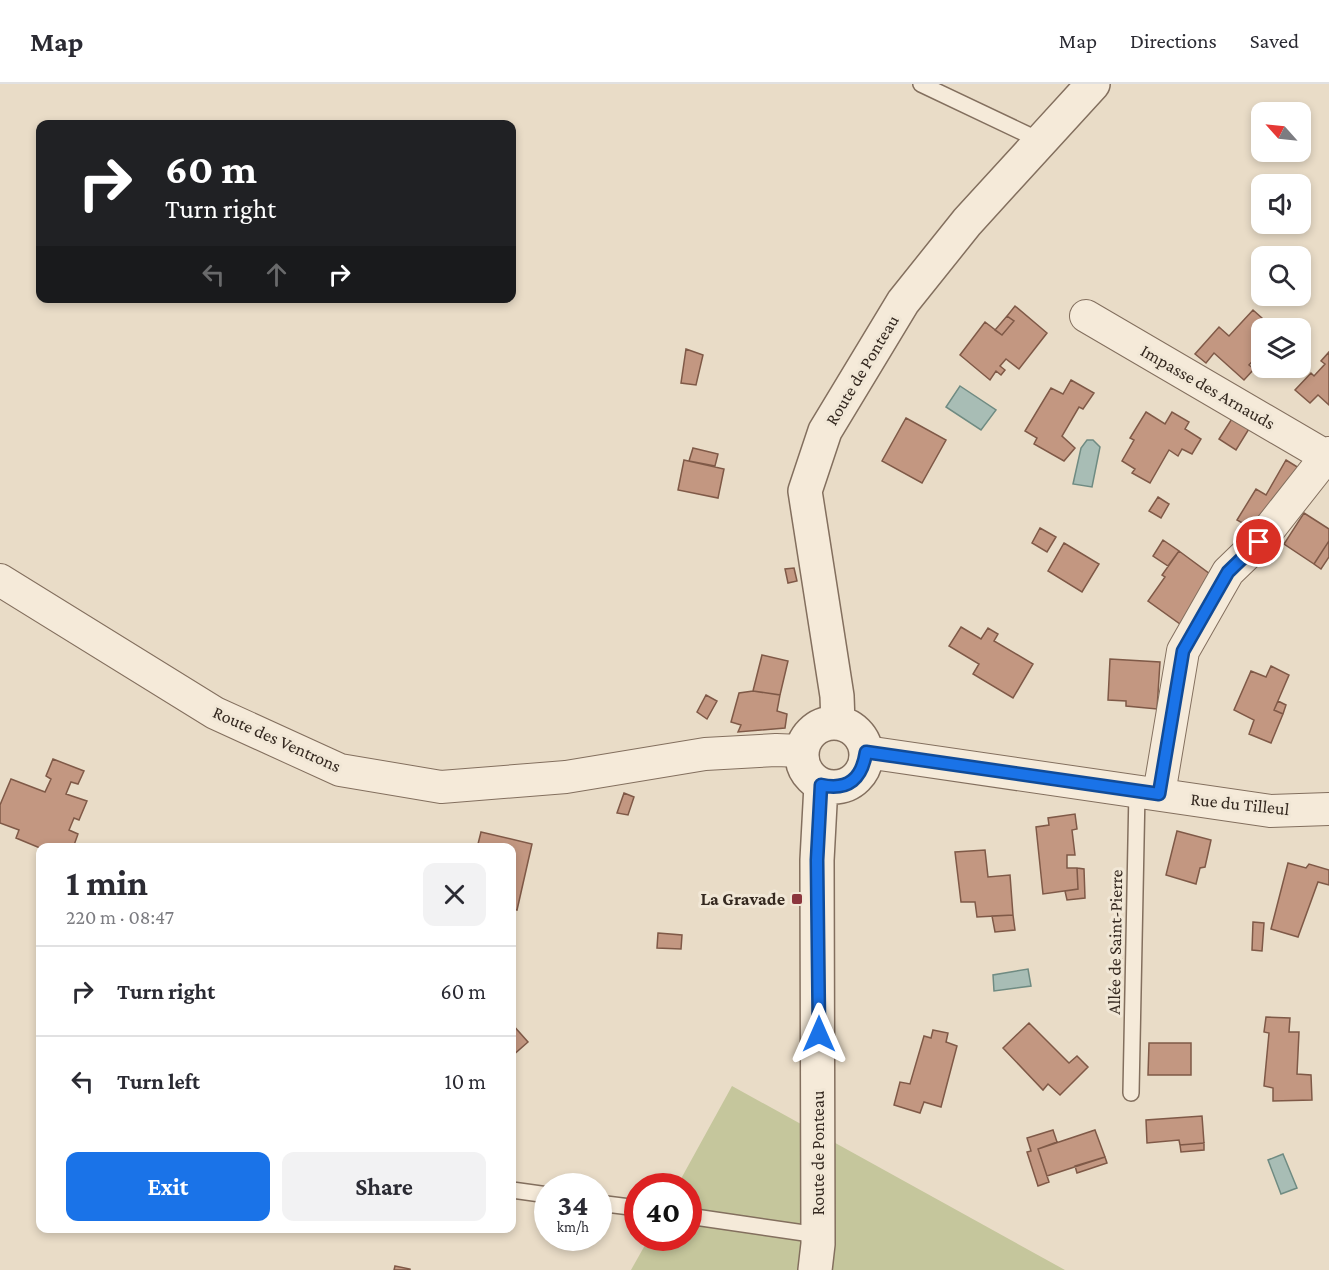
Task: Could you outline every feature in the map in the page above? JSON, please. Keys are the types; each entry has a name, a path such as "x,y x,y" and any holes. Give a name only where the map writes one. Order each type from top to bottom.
{"street":[{"name":"Route de Ponteau","path":"838,723 837,696 805,491 825,431 903,302 967,222 1093,84"},
{"name":"Impasse des Arnauds","path":"1086,316 1328,456"},
{"path":"1148,793 1183,651 1228,572 1259,542 1328,456"},
{"name":"Route des Ventrons","path":"0,580 215,712 339,770 441,786 566,777 705,754 776,750 802,751"},
{"path":"838,723 853,729 862,738 866,752 864,768 855,779 840,786 821,785 812,779 804,768 802,751 811,732 820,725 838,723"},
{"name":"Rue du Tilleul","path":"866,752 1270,810 1329,809"},
{"name":"Route de Ponteau","path":"815,1270 818,1235 817,860 821,785"}],"lane":[{"path":"921,84 1041,141"},
{"name":"Allée de Saint-Pierre","path":"1131,1094 1148,793"},
{"path":"516,1191 534,1193"},
{"path":"702,1218 818,1235"}],"green space":[{"path":"732,1086 1065,1270 631,1270 642,1251 702,1251 702,1173 684,1173"}],"shaded area":[{"path":"960,386 996,410 981,430 946,407"},
{"path":"1087,440 1093,440 1100,447 1092,487 1073,484 1081,448"},
{"path":"1028,969 1031,986 994,991 993,975"},
{"path":"1283,1154 1297,1188 1281,1194 1268,1160"}],"building":[{"path":"1015,306 1047,333 1019,369 1006,359 1000,366 1005,370 1001,375 996,371 990,380 960,355 985,322 1002,335 1014,321 1007,316"},
{"path":"1253,310 1262,318 1251,318 1251,363 1249,365 1251,372 1244,380 1214,353 1206,363 1195,354 1219,327 1229,336"},
{"path":"1007,316 1014,321 1002,335 995,330"},
{"path":"686,349 703,355 696,385 681,383"},
{"path":"1329,352 1329,405 1318,395 1310,403 1295,390 1306,378 1311,378 1311,373 1314,376 1325,364 1321,361"},
{"path":"1071,380 1094,393 1083,409 1079,407 1062,436 1075,448 1064,461 1034,444 1037,438 1025,431 1051,388 1063,394"},
{"path":"1146,412 1165,424 1172,412 1189,422 1185,429 1201,439 1192,454 1182,449 1178,456 1169,450 1150,483 1132,473 1135,469 1122,461 1134,440 1130,438"},
{"path":"1235,414 1252,424 1236,450 1219,439"},
{"path":"906,418 946,440 922,483 882,461"},
{"path":"693,448 718,454 715,466 689,461"},
{"path":"684,460 724,469 718,498 678,490"},
{"path":"1286,460 1299,468 1260,533 1237,520 1256,489 1266,495"},
{"path":"1158,497 1169,504 1161,518 1149,511"},
{"path":"1304,513 1329,529 1329,541 1314,564 1284,544"},
{"path":"1040,528 1056,537 1047,552 1032,543"},
{"path":"1163,540 1179,551 1168,566 1153,556"},
{"path":"1329,541 1329,557 1321,569 1314,564"},
{"path":"1064,543 1099,564 1082,592 1048,571"},
{"path":"1179,551 1214,577 1180,624 1148,601 1165,577 1162,575"},
{"path":"794,568 797,581 788,583 785,569"},
{"path":"961,627 981,639 988,628 998,634 994,641 1033,664 1013,698 973,674 979,664 949,646"},
{"path":"762,655 788,661 780,695 753,691"},
{"path":"1110,659 1160,662 1157,709 1126,706 1126,701 1108,700"},
{"path":"1271,666 1289,675 1274,710 1283,714 1271,743 1249,734 1254,720 1234,710 1251,671 1266,677"},
{"path":"753,691 780,695 777,711 787,714 785,728 738,732 741,725 731,722 739,693"},
{"path":"706,695 717,701 707,719 697,712"},
{"path":"1278,701 1286,705 1283,714 1274,710"},
{"path":"53,759 84,771 78,784 71,782 66,794 87,801 79,820 74,818 69,830 78,834 75,843 36,843 36,846 16,838 19,830 0,823 0,805 11,779 45,792 51,779 46,776"},
{"path":"624,793 634,797 628,815 617,813"},
{"path":"1075,814 1077,829 1072,830 1075,855 1067,855 1067,868 1077,868 1078,889 1043,894 1036,827 1049,825 1048,818"},
{"path":"1177,831 1211,840 1205,867 1200,868 1196,884 1166,875"},
{"path":"481,832 532,844 517,910 516,843 478,843"},
{"path":"985,850 988,877 1010,875 1013,915 977,917 975,902 961,902 955,852"},
{"path":"1288,863 1306,868 1309,864 1329,870 1329,885 1318,882 1298,937 1271,929"},
{"path":"1077,868 1084,869 1085,898 1067,900 1065,891 1078,889"},
{"path":"1013,915 1015,930 995,932 992,916"},
{"path":"1253,922 1264,923 1262,951 1252,950"},
{"path":"658,933 682,935 681,949 657,948"},
{"path":"1113,958 1122,959 1122,973 1113,973"},
{"path":"1266,1017 1290,1018 1289,1032 1299,1032 1297,1074 1311,1075 1312,1100 1273,1101 1273,1088 1264,1086 1269,1033 1264,1032"},
{"path":"1029,1023 1069,1063 1077,1056 1088,1067 1060,1095 1048,1084 1043,1090 1003,1048"},
{"path":"516,1028 528,1042 516,1052"},
{"path":"933,1030 948,1033 946,1042 957,1046 941,1107 924,1102 920,1113 894,1105 900,1082 910,1084 924,1036 931,1038"},
{"path":"1149,1043 1191,1043 1191,1075 1148,1075"},
{"path":"1202,1116 1204,1143 1180,1145 1179,1140 1147,1143 1146,1120"},
{"path":"1053,1130 1057,1142 1038,1149 1049,1182 1038,1186 1027,1152 1031,1151 1027,1138"},
{"path":"1095,1130 1105,1157 1047,1176 1038,1149"},
{"path":"1204,1143 1204,1150 1181,1152 1180,1145"},
{"path":"1105,1157 1107,1163 1077,1173 1075,1166"},
{"path":"395,1266 410,1269 410,1270 394,1270"}],"place":[{"name":"La Gravade","path":"797,899"}],"route":[{"path":"819,1034 817,860 821,785 840,786 855,779 864,768 866,752 1159,794 1183,651 1228,572 1259,542"}]}
